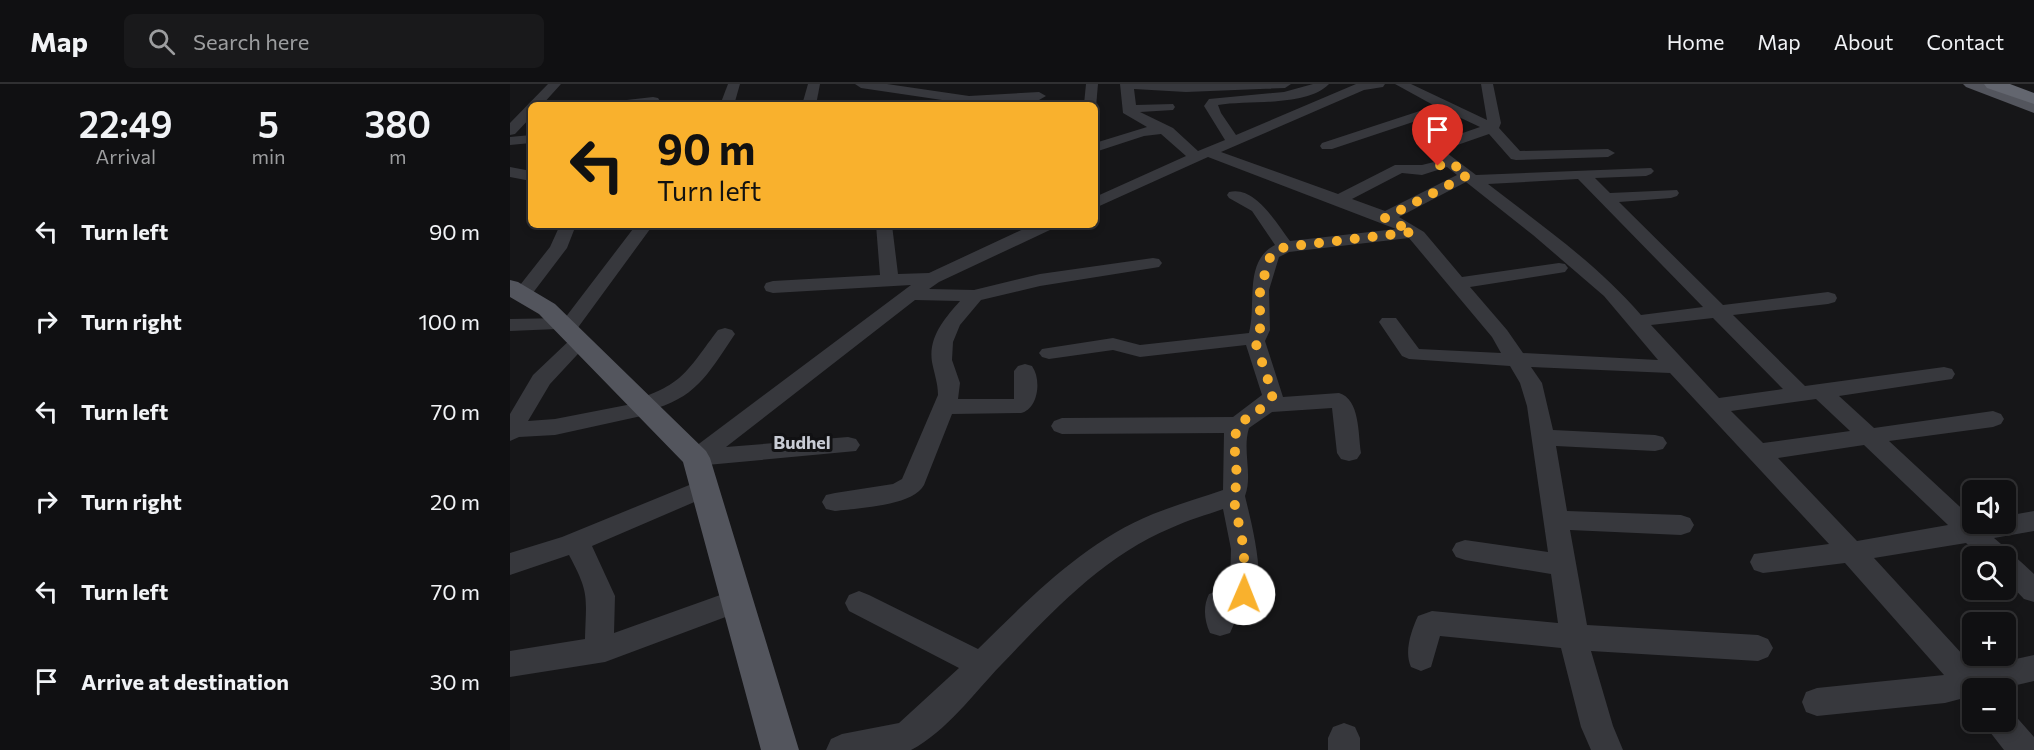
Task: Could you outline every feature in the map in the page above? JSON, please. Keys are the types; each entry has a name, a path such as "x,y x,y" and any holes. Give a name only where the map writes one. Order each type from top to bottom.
{"highway":[{"path":"1993,84 2034,99"},
{"path":"2023,84 2034,88"}],"main road":[{"path":"1971,84 2034,108"},
{"path":"516,291 547,309 696,458 780,750"}],"street":[{"path":"539,102 555,84"},
{"path":"729,102 734,84"},
{"path":"809,102 814,84"},
{"path":"861,84 884,85 969,100 1039,95"},
{"path":"966,84 969,100"},
{"path":"1091,102 1092,84"},
{"path":"1323,84 1311,90 1293,94 1222,94 1126,84 1129,109 1133,116 1168,130 1202,154 1339,200 1413,232 1428,245 1500,334 1531,383 1538,406 1554,519 1583,684 1607,750"},
{"path":"1233,141 1214,113 1211,106 1214,102 1222,94 1285,84"},
{"path":"1337,84 1361,87"},
{"path":"1098,202 1202,154 1361,87 1379,84"},
{"path":"1401,84 1492,128 1514,154 1519,156 1608,153"},
{"path":"1487,84 1494,123 1492,128"},
{"path":"884,85 885,102"},
{"path":"1327,146 1447,106"},
{"path":"1129,109 1168,107"},
{"path":"510,116 528,112"},
{"path":"510,131 528,114"},
{"path":"1492,128 1434,148 1460,176 1593,276 1639,321 1669,366 1714,406 1759,452 1965,678"},
{"path":"1098,146 1163,129"},
{"path":"510,141 528,139"},
{"path":"1339,200 1400,168 1460,176 1647,171"},
{"path":"510,172 528,175"},
{"path":"1582,174 1720,313 1810,392 1869,437 1962,524"},
{"path":"1385,218 1460,176"},
{"path":"1606,198 1671,193"},
{"path":"1235,195 1258,208 1285,247"},
{"path":"516,291 558,248 567,228"},
{"path":"511,431 569,331 643,228"},
{"path":"884,228 889,279"},
{"path":"696,458 932,278 1036,228"},
{"path":"1062,426 1239,424 1272,400 1272,390 1255,344 1260,330 1260,290 1271,254 1285,247 1413,232"},
{"path":"909,294 974,296 1040,280 1153,262"},
{"path":"1458,283 1558,268"},
{"path":"772,287 932,278"},
{"path":"835,502 908,489 916,477 926,446 950,390 942,360 943,342 951,324 974,296"},
{"path":"1639,321 1720,313 1828,298"},
{"path":"1389,322 1412,354 1519,361 1669,366"},
{"path":"510,325 569,331"},
{"path":"511,431 570,424 644,407 668,398 687,385 725,334"},
{"path":"1049,353 1113,344 1140,351 1256,338"},
{"path":"944,407 1021,406 1025,401 1025,371"},
{"path":"1714,406 1944,374"},
{"path":"1266,405 1339,400 1342,403 1349,453"},
{"path":"1759,452 1993,419"},
{"path":"1220,624 1219,602 1242,596 1244,592 1244,549 1233,496 1236,488 1236,439 1239,424"},
{"path":"1542,437 1655,443"},
{"path":"696,458 848,445"},
{"path":"510,564 576,542 704,488"},
{"path":"842,750 896,741 910,734 1045,601 1085,567 1114,546 1161,521 1233,496"},
{"path":"1554,519 1681,525"},
{"path":"2016,523 2034,520"},
{"path":"1764,562 1851,552 1962,534"},
{"path":"1973,534 1986,546"},
{"path":"576,542 600,590 603,601 598,632 600,650"},
{"path":"1465,550 1562,565"},
{"path":"2016,574 2034,591"},
{"path":"510,664 600,650 737,602"},
{"path":"859,603 982,665"},
{"path":"1421,658 1428,625 1432,623 1574,637 1758,648"},
{"path":"2000,678 2034,668"},
{"path":"1817,702 1962,687"},
{"path":"2009,732 2024,750"}],"district":[{"name":"Budhel","path":"802,442"}],"route":[{"path":"1244,594 1244,549 1233,496 1236,488 1236,430 1239,424 1272,400 1273,395 1255,344 1260,330 1260,290 1271,254 1285,247 1413,232 1385,218 1468,175 1450,162 1438,166"}]}
